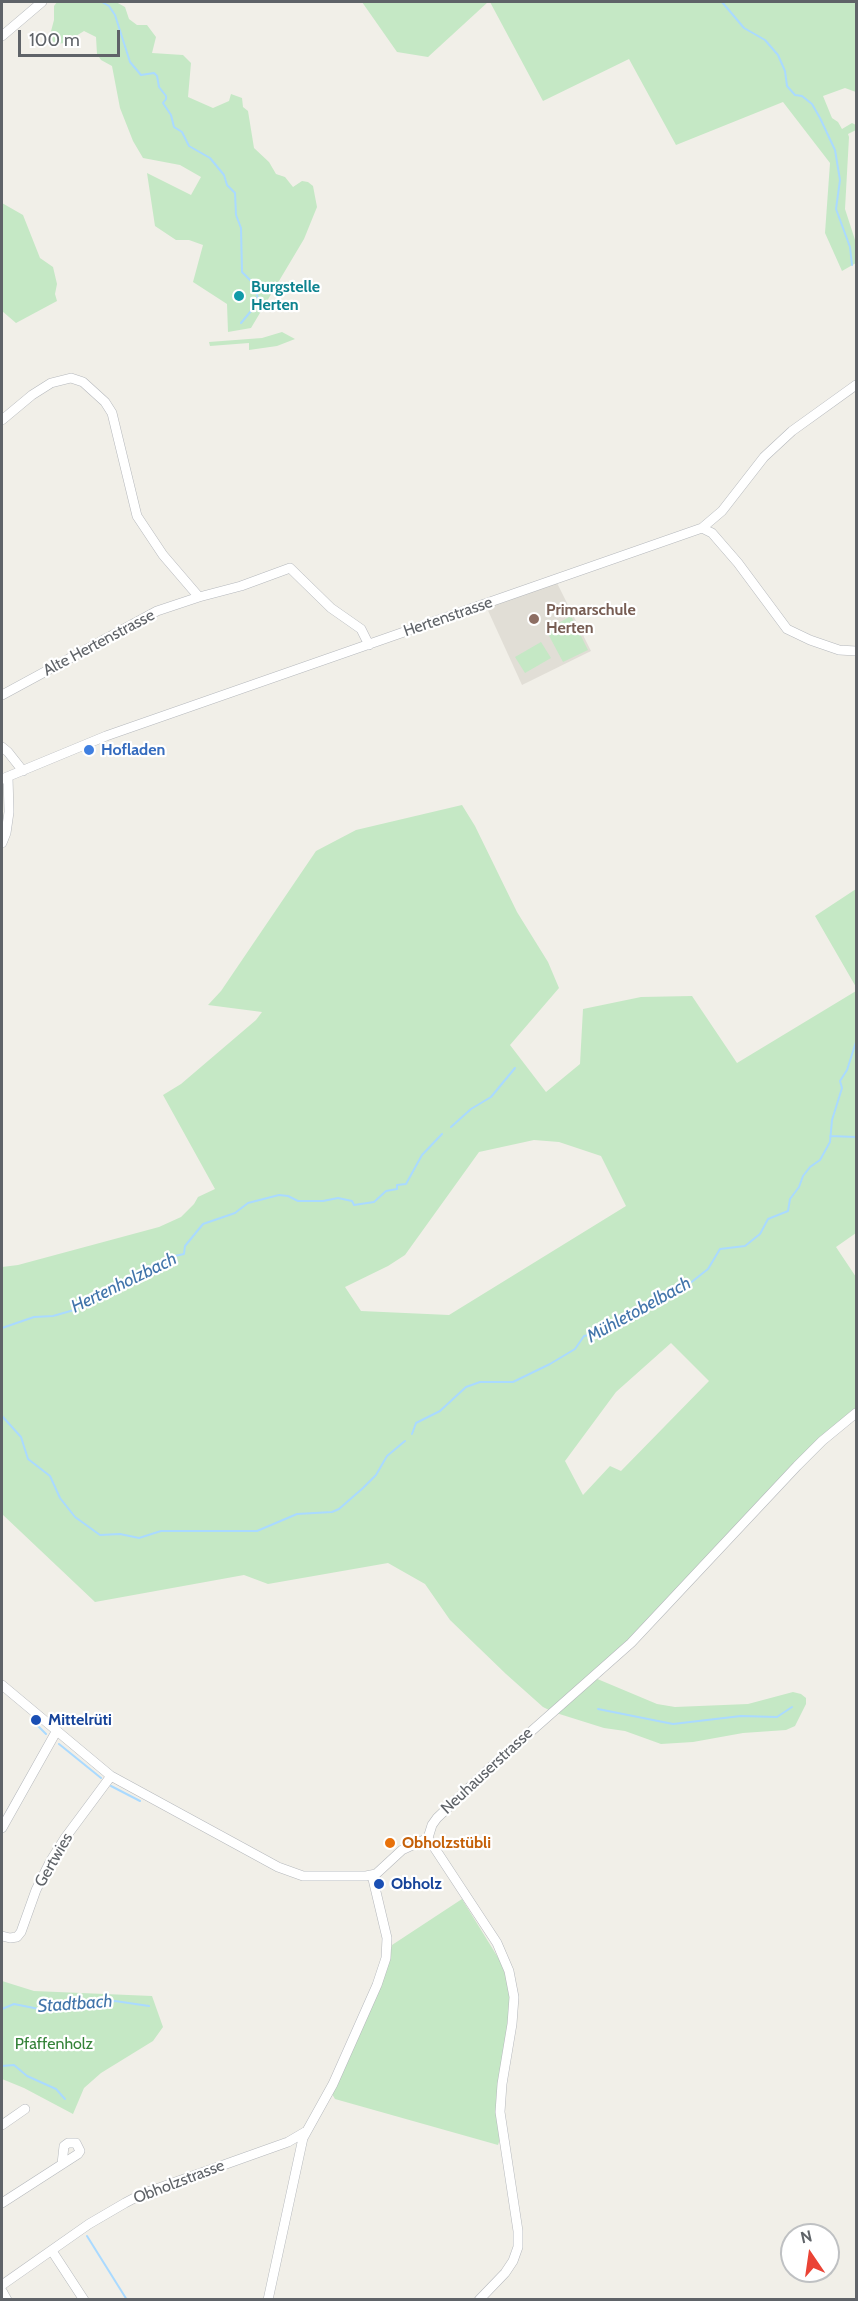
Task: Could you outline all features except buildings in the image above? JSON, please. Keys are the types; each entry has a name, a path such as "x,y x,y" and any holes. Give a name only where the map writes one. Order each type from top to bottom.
{"street":[{"path":"2,36 42,2"},
{"path":"2,420 32,395 51,383 71,378 83,382 91,389 105,402 112,413 137,516 163,555 200,597"},
{"path":"856,385 792,431 764,457 722,511 702,528 712,533 738,563 787,629 839,650 856,651"},
{"name":"Hertenstrasse","path":"5,778 86,743 702,528"},
{"name":"Alte Hertenstrasse","path":"2,694 157,611 241,586 290,568 331,608 361,629 369,645"},
{"path":"2,747 22,771"},
{"path":"2,843 6,834 9,812 5,778"},
{"name":"Neuhauserstrasse","path":"428,1838 437,1818 492,1766 632,1643 797,1466 822,1441 856,1413"},
{"path":"2,1686 111,1776 278,1867 303,1876 376,1874 402,1850 428,1838 496,1943 509,1971 514,1997 500,2112 518,2231 518,2247 505,2273 479,2300"},
{"path":"2,1828 56,1732"},
{"name":"Gertwies","path":"2,1936 17,1937 21,1932 36,1890 50,1862 111,1776"},
{"path":"268,2300 305,2132 333,2084 377,1985 386,1958 387,1938 372,1875"},
{"path":"2,2125 25,2109"},
{"name":"Obholzstrasse","path":"2,2285 89,2224 135,2198 288,2142 305,2132"},
{"path":"2,2203 62,2164"},
{"path":"52,2252 84,2300"},
{"path":"2,2291 7,2300"}],"shaded area":[{"name":"Primarschule Herten","path":"555,579 591,651 522,685 485,604"}],"green space":[{"path":"57,2 116,2 125,7 129,19 137,25 147,25 156,37 152,53 183,55 191,63 188,97 213,108 229,101 231,94 242,98 243,107 248,111 254,148 269,162 276,174 285,177 293,187 302,181 313,186 317,207 304,239 251,328 228,332 227,304 193,282 203,245 189,240 176,240 155,226 147,173 191,195 201,177 180,165 143,158 133,141 120,108 112,66 101,60 97,54 96,37 84,31 65,43 55,44 52,40 50,35 54,20 54,6"},
{"path":"362,2 488,2 428,57 397,52"},
{"path":"490,2 856,2 856,92 845,88 823,96 832,118 842,129 852,123 856,125 856,130 848,134 845,209 856,243 856,263 842,271 825,233 830,163 783,102 676,145 629,59 543,101"},
{"path":"2,203 23,215 40,258 53,267 57,284 55,294 57,301 16,323 2,311"},
{"path":"282,332 295,339 277,346 249,350 249,343 210,346 209,342 262,338"},
{"path":"571,616 588,650 563,662 546,630"},
{"path":"541,642 551,658 525,673 515,657"},
{"path":"462,805 475,826 517,912 548,962 559,988 510,1045 546,1092 580,1064 583,1009 641,997 692,996 737,1063 856,991 856,1233 836,1247 856,1277 856,1413 822,1441 595,1678 657,1704 675,1707 748,1704 793,1692 806,1698 806,1704 795,1726 786,1730 743,1733 693,1742 661,1744 625,1731 604,1728 553,1712 543,1707 506,1674 450,1620 425,1584 388,1563 268,1584 244,1575 95,1602 2,1514 2,1267 18,1265 159,1227 181,1217 198,1197 215,1189 163,1095 181,1084 256,1020 262,1012 208,1005 221,991 316,851 356,830","holes":["534,1140 559,1142 601,1156 626,1206 449,1315 361,1311 345,1287 405,1255 479,1152","671,1343 709,1381 621,1471 610,1466 583,1495 565,1461 616,1392"]},
{"path":"856,889 856,987 815,916"},
{"path":"462,1899 502,1964 509,1988 509,2019 498,2145 335,2099 332,2094 386,1972 392,1945"},
{"name":"Pfaffenholz","path":"2,1981 34,1991 152,1996 163,2027 153,2041 101,2073 84,2088 73,2114 2,2079"}],"waterway":[{"path":"102,2 109,6 115,15 130,62 141,75 154,73 157,76 159,87 166,96 163,103 171,115 174,127 182,132 189,146 210,158 224,175 227,185 235,193 236,215 241,228 242,272 255,285 258,299 256,305 241,323"},
{"path":"722,2 744,28 765,40 778,55 785,71 787,86 795,95 802,96 812,104 820,118 835,150 840,180 836,209 850,247 852,265"},
{"name":"Mühletobelbach","path":"412,1434 416,1423 440,1411 466,1387 480,1382 513,1382 575,1349 584,1336 597,1333 615,1322 649,1308 656,1300 663,1299 672,1290 684,1288 708,1269 720,1249 745,1246 760,1234 768,1219 788,1211 790,1199 799,1187 803,1176 820,1160 830,1142 832,1120 842,1088 840,1081 847,1070 856,1042"},
{"name":"Hertenholzbach","path":"451,1127 471,1109 491,1097 515,1068"},
{"name":"Hertenholzbach","path":"2,1328 34,1317 53,1316 74,1310 95,1297 108,1293 130,1277 158,1269 175,1256 184,1254 185,1246 203,1224 235,1213 248,1203 279,1195 298,1201 323,1201 338,1198 352,1201 354,1205 374,1202 386,1191 397,1189 397,1185 406,1184 422,1155 442,1134"},
{"path":"830,1136 856,1137"},
{"name":"Mühletobelbach","path":"2,1416 21,1437 28,1459 50,1476 60,1498 75,1517 100,1535 120,1534 139,1538 161,1531 257,1531 297,1514 332,1512 339,1509 363,1488 376,1475 387,1456 405,1441"},
{"path":"598,1709 673,1724 741,1716 777,1717 792,1707"},
{"path":"32,1720 46,1734"},
{"path":"59,1744 101,1778"},
{"path":"111,1786 140,1801"},
{"name":"Stadtbach","path":"2,2009 14,2004 39,2009 64,2003 74,2007 115,2001 149,2006"},
{"name":"Stadtbach","path":"2,2066 14,2065 27,2076 56,2089 65,2099"},
{"path":"87,2236 127,2300"}],"place":[{"name":"Burgstelle Herten","path":"239,296"},
{"name":"Primarschule Herten","path":"534,619"},
{"name":"Hofladen","path":"89,750"},
{"name":"Mittelrüti","path":"36,1720"},
{"name":"Obholzstübli","path":"390,1843"},
{"name":"Obholz","path":"379,1884"}]}
